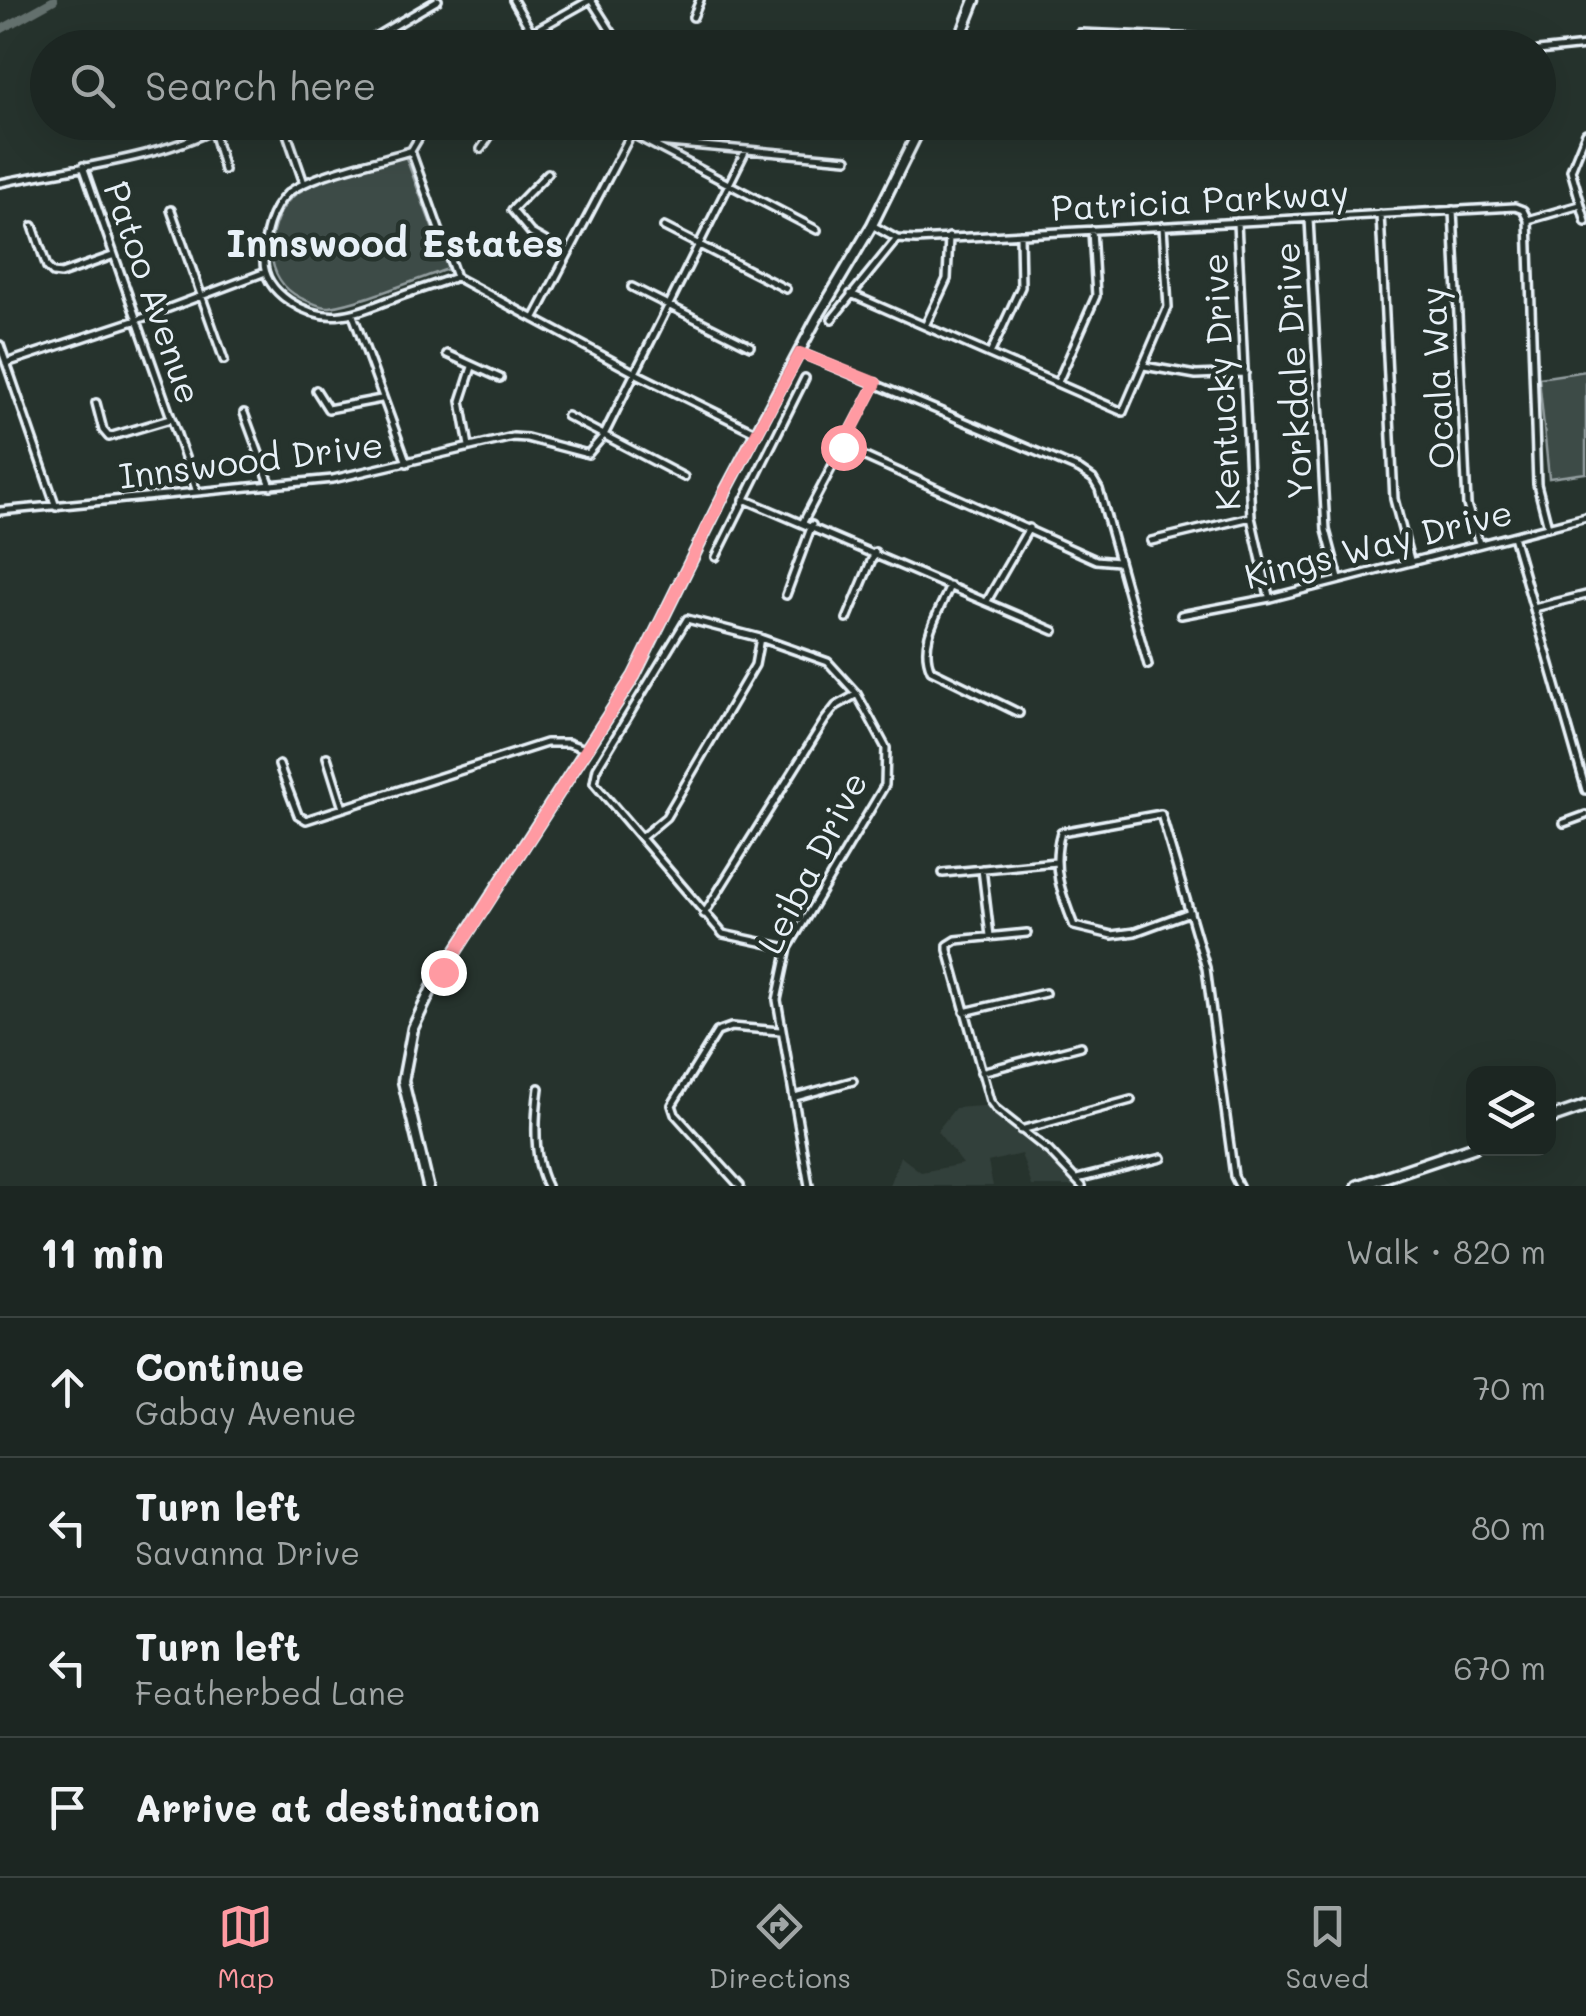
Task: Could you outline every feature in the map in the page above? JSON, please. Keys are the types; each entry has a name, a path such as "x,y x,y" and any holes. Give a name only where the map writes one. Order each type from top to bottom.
{"main road":[{"path":"963,30 974,0"},
{"path":"428,1186 403,1082 413,1028 453,956 622,695 914,140"},
{"path":"1556,1117 1586,1106"},
{"path":"1358,1186 1466,1150"}],"street":[{"path":"387,30 438,0"},
{"path":"513,0 530,30"},
{"path":"535,30 591,0 610,30"},
{"path":"693,17 700,0"},
{"path":"1556,49 1586,46"},
{"path":"1586,134 1571,170 1586,222"},
{"path":"0,183 147,152 185,140"},
{"path":"216,140 224,170"},
{"path":"289,140 304,183"},
{"path":"418,140 412,151 304,183 286,195 272,214 264,246 263,273 280,296 303,310 353,316 456,277"},
{"path":"481,149 487,140"},
{"path":"534,320 628,140"},
{"path":"640,140 847,159"},
{"path":"640,140 817,230"},
{"path":"604,434 746,150"},
{"path":"412,151 456,277 757,433"},
{"name":"Patoo Avenue","path":"83,166 197,492"},
{"path":"548,173 512,210 530,233 568,254"},
{"path":"1548,527 1537,484 1528,220 1580,205"},
{"name":"Patricia Parkway","path":"897,239 1515,207 1523,210 1528,220"},
{"path":"171,210 224,360"},
{"name":"Ocala Way","path":"1453,210 1468,504 1479,542"},
{"path":"1380,214 1394,499 1410,560"},
{"name":"Yorkdale Drive","path":"1308,218 1326,530 1339,579"},
{"name":"Kentucky Drive","path":"1237,222 1251,517 1270,598"},
{"path":"832,319 897,239 872,224"},
{"path":"33,226 47,267 53,273 61,274 112,256"},
{"path":"851,294 1124,412 1168,307 1164,226"},
{"path":"664,227 786,289"},
{"path":"1058,382 1096,296 1092,230"},
{"path":"990,354 1021,287 1020,233"},
{"path":"926,324 947,279 949,237"},
{"path":"6,363 263,273"},
{"path":"632,286 750,346"},
{"path":"353,316 407,464"},
{"path":"0,345 56,508"},
{"path":"800,353 1080,470 1092,479 1099,490 1148,664"},
{"path":"447,354 500,378"},
{"path":"1143,365 1196,376 1245,373"},
{"path":"469,446 461,400 472,366"},
{"path":"716,557 806,378"},
{"path":"804,522 876,383"},
{"path":"316,390 328,409 382,400"},
{"path":"96,403 103,430 109,437 172,418"},
{"path":"244,414 271,486"},
{"path":"567,416 684,477"},
{"name":"Innswood Drive","path":"0,511 333,479 513,437 588,454 604,434"},
{"path":"843,447 1096,560 1118,562"},
{"path":"744,498 1054,631"},
{"path":"1151,542 1251,517"},
{"name":"Kings Way Drive","path":"1181,615 1270,598 1586,517"},
{"path":"786,595 812,525"},
{"path":"987,601 1028,528"},
{"path":"1513,536 1586,790"},
{"path":"847,619 874,552"},
{"path":"950,586 926,643 925,657 931,670 1019,713"},
{"path":"1534,608 1586,595"},
{"name":"Leiba Drive","path":"635,705 687,619 760,638 828,662 857,694 886,748 885,785 788,948 777,1000 810,1186"},
{"path":"641,838 666,816 755,665 760,638"},
{"path":"704,914 825,720 836,706 857,694"},
{"path":"622,695 635,705 594,776 599,790 724,934 788,948"},
{"path":"280,765 300,818 306,820 546,744 568,743 588,750"},
{"path":"328,757 344,808"},
{"path":"1190,912 1135,932 1112,935 1074,926 1063,898 1056,862 1061,832 1161,814 1190,912 1206,968 1234,1176 1239,1186"},
{"path":"1564,823 1586,816"},
{"path":"943,873 1056,862"},
{"path":"982,869 990,937"},
{"path":"1027,933 956,940 948,945 981,1072 996,1109 1080,1183 1162,1158"},
{"path":"964,1012 1045,994"},
{"path":"740,1186 675,1114 672,1105 716,1032 731,1028 781,1031"},
{"path":"981,1072 1081,1046"},
{"path":"795,1097 853,1081"},
{"path":"539,1088 538,1143 547,1186"},
{"path":"1021,1130 1131,1100"}],"shaded area":[{"path":"405,155 448,269 330,307 294,294 283,284 272,260 273,232 285,205 323,180"},
{"path":"1586,371 1586,473 1549,478 1539,378"},
{"path":"995,1105 1057,1154 1083,1186 1032,1186 1021,1154 988,1162 993,1186 890,1186 900,1156 921,1172 963,1164 937,1131 955,1108"}],"waterway":[{"path":"0,30 54,0"}],"district":[{"name":"Innswood Estates","path":"395,242"}],"route":[{"path":"443,972 634,676 726,490 800,353 876,383 843,447"}]}
